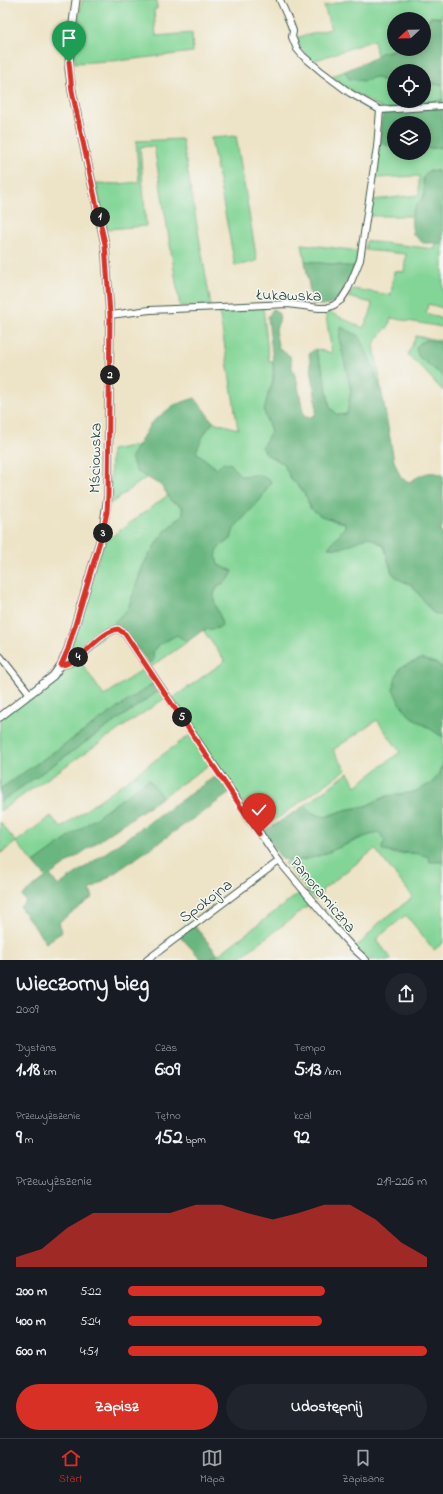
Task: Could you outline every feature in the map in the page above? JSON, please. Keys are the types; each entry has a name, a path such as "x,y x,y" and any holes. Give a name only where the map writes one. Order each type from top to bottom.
{"street":[{"name":"Mściowska","path":"0,717 53,676 61,665 68,649 101,538 107,512 110,315 105,244 69,68 70,45 76,0"},
{"path":"280,0 293,31 292,37 296,46 303,56 336,84 380,110 443,106"},
{"name":"Łukawska","path":"110,315 150,310 288,304 327,308 338,302 348,289 360,260 377,148 380,110"},
{"name":"Panoramiczna","path":"61,665 70,663 106,634 114,630 118,629 125,634 279,861 335,928 366,960"},
{"path":"0,656 30,694"},
{"name":"Spokojna","path":"147,960 279,861"}],"green space":[{"path":"82,0 157,0 157,9 154,9 156,36 192,33 193,52 126,60 75,63 74,45"},
{"path":"348,0 437,0 443,6 443,17 431,17 431,12 387,12 387,52 380,53 377,57 374,40 313,61 301,49 295,38 331,29 324,6"},
{"path":"431,17 441,18 443,27 443,85 431,85 431,64 387,64 387,82 375,77 364,81 349,79 345,71 377,57 380,53 387,52 387,56 431,56"},
{"path":"345,71 350,79 364,81 375,77 387,82 387,108 397,108 385,110 340,84 333,76"},
{"path":"431,84 443,85 443,100 431,102"},
{"path":"443,100 443,147 431,148 431,116 387,116 387,145 382,143 380,126 385,110 393,108 431,108 431,101"},
{"path":"236,136 257,261 235,266 211,138"},
{"path":"380,136 387,144 387,160 431,160 431,148 443,147 443,175 436,170 423,178 424,196 411,216 370,216 372,200 419,195 419,176 376,178"},
{"path":"182,139 211,306 180,306 154,146 140,147 146,226 106,229 96,183 118,184 139,182 136,141"},
{"path":"436,170 443,175 443,243 423,243 413,234 412,214 416,205 424,196 423,178 428,171"},
{"path":"366,241 435,249 436,243 443,243 443,308 428,304 426,313 443,319 442,327 391,318 388,328 386,328 374,344 382,394 373,367 339,338 351,390 347,414 337,415 330,407 323,370 315,349 332,353 325,310 363,328 370,315 372,303 348,297 353,289 391,295 394,271 404,272 406,254 365,250"},
{"path":"302,244 359,251 355,267 305,261"},
{"path":"305,261 355,267 342,294 333,303 328,305 312,304"},
{"path":"263,307 269,361 273,361 273,382 268,394 266,419 271,431 263,447 267,455 283,463 291,479 301,489 307,498 310,508 334,521 345,523 345,527 328,548 341,548 369,537 384,546 392,573 400,580 412,585 422,597 443,616 443,668 435,663 421,659 409,715 443,737 443,764 439,774 432,783 414,792 387,796 365,806 345,810 325,817 313,813 304,806 348,773 356,786 400,752 377,720 333,750 346,770 261,830 173,698 225,661 203,630 218,628 221,618 215,606 214,594 218,587 229,579 233,571 218,565 217,552 223,544 231,539 234,528 260,500 271,482 259,475 240,476 231,464 217,469 195,451 204,434 213,422 238,429 219,310"},
{"path":"273,309 279,314 280,317 276,329 279,349 290,356 292,368 297,381 304,417 312,417 316,413 316,401 309,354 315,349 323,370 330,407 337,415 347,414 351,390 339,338 341,327 359,336 373,367 382,394 394,461 401,478 409,482 421,475 429,473 443,476 443,524 441,530 443,537 443,616 433,613 412,585 400,580 392,573 384,546 369,537 341,548 328,548 345,527 345,523 321,516 310,508 307,498 301,489 291,479 283,463 267,455 262,447 271,431 264,411 268,394 273,382 274,369 268,317"},
{"path":"416,336 443,341 443,344 438,342 418,356 443,376 443,391 408,355"},
{"path":"427,340 443,344 443,376 418,356 416,348 420,343"},
{"path":"195,398 213,422 204,434 196,452 217,469 223,462 231,464 240,476 259,475 271,481 260,500 234,528 231,539 218,549 218,565 233,571 228,579 215,590 214,600 222,625 218,628 203,630 187,642 177,635 160,644 153,652 154,660 150,664 114,622 128,609 143,565 159,539 167,529 183,515 182,506 171,501 162,486 136,471 131,457 151,423 174,405"},
{"path":"138,445 131,457 136,471 147,477 110,504 111,450"},
{"path":"168,495 171,501 182,506 183,515 167,529 159,539 143,565 128,609 114,622 117,625 74,658 70,660 67,659 103,543"},
{"path":"177,635 187,642 151,667 150,664 154,660 153,652 160,644"},
{"path":"78,658 104,696 143,669 154,683 0,789 0,719"},
{"path":"421,659 435,663 443,668 443,737 409,715 399,702 393,689 396,676 401,667"},
{"path":"154,683 160,690 0,802 0,789"},
{"path":"160,690 165,698 0,811 0,802"},
{"path":"190,735 210,764 162,797 149,780 34,863 16,842 51,816 61,828"},
{"path":"443,764 443,862 430,862 428,857 417,854 383,851 382,847 385,841 380,833 355,840 309,859 282,859 265,836 265,831 304,806 313,813 325,817 345,810 366,806 387,796 414,792 432,783 439,774"},
{"path":"217,775 230,793 90,890 93,897 59,922 62,932 46,943 20,907 26,902 22,896 46,877 34,863 149,779 162,797 50,875 58,886"},
{"path":"0,822 16,842 0,854"},
{"path":"380,833 385,841 382,847 394,854 418,853 443,862 443,943 434,950 406,915 376,939 392,960 369,960 355,947 362,942 378,924 413,897 375,849 322,890 321,896 315,900 285,863 288,860 304,860 368,835"},
{"path":"302,891 312,903 239,958 240,960 209,960 218,955"},
{"path":"194,925 218,955 209,960 202,960 180,936"}],"route":[{"path":"69,62 72,91 105,244 110,315 108,495 107,512 103,531 68,649 61,665 70,663 106,634 114,630 118,629 125,634 230,788 259,834"}]}
